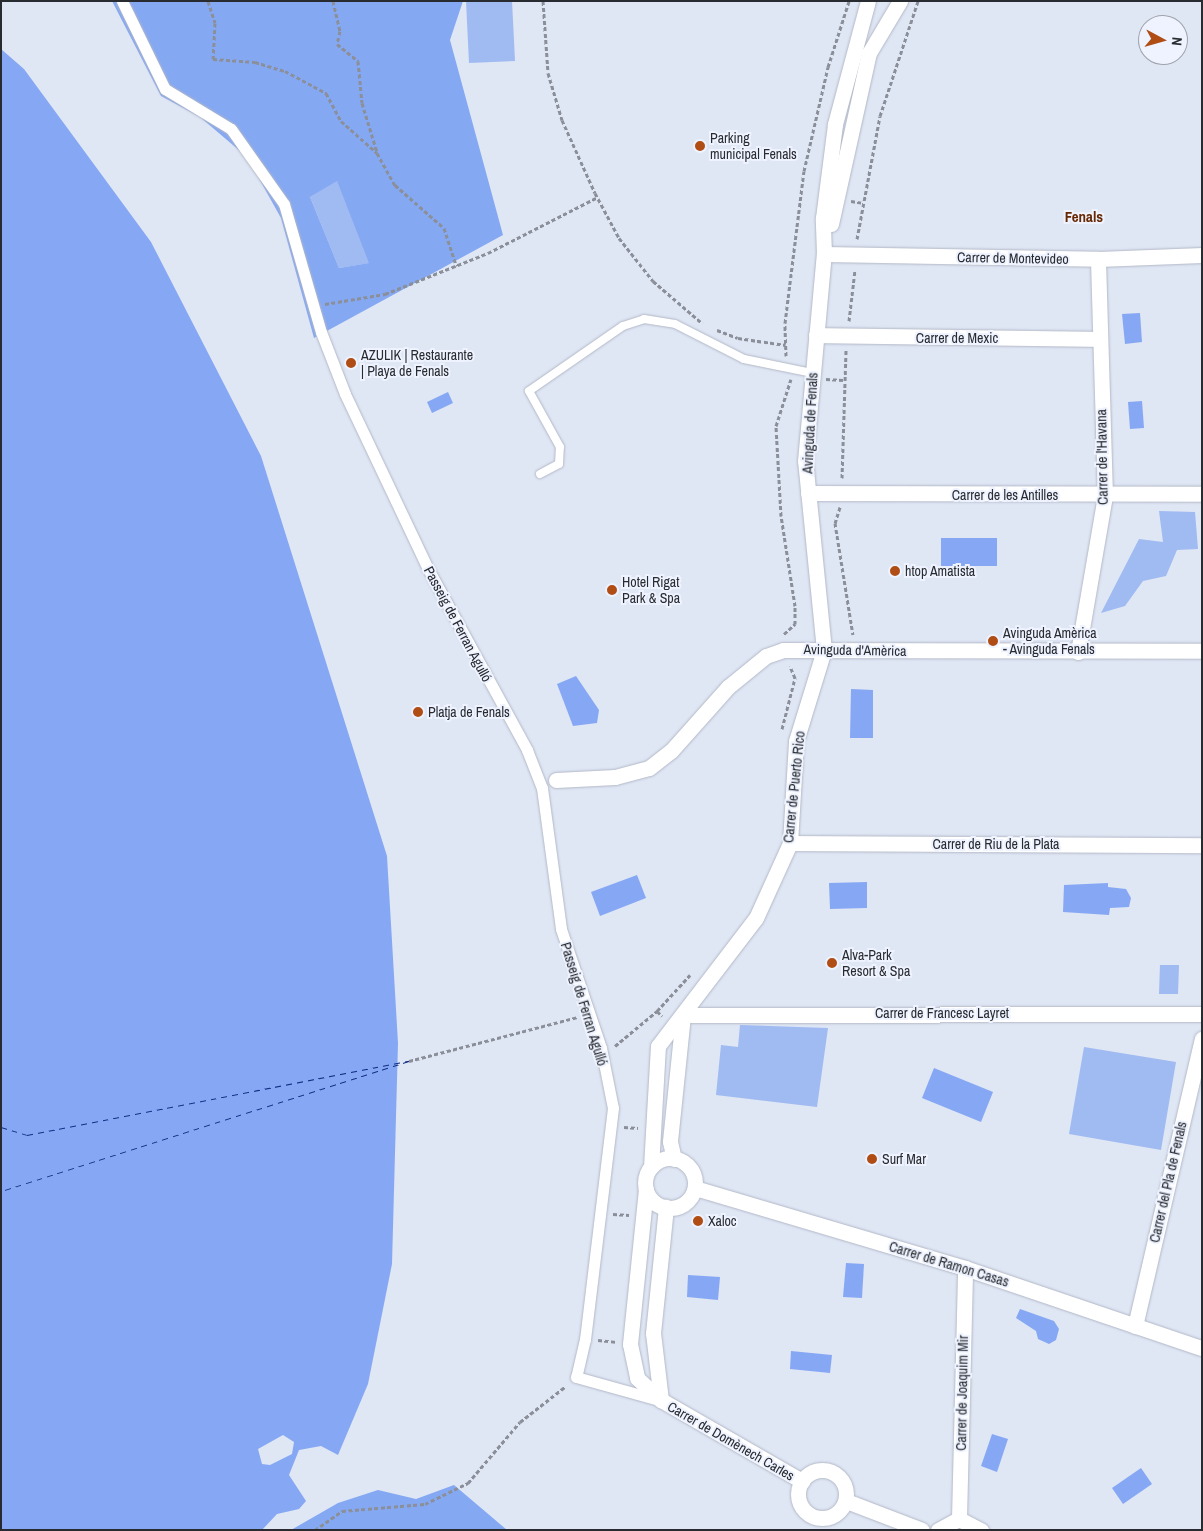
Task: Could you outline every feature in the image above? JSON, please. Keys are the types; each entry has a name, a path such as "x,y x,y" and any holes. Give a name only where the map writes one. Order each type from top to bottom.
{"street":[{"name":"Passeig de Ferran Agulló","path":"122,1 165,89 232,129 255,157 284,204 314,306 349,403 427,567 538,780 561,929 602,1056 612,1108 585,1339 576,1377"},
{"name":"Avinguda de Fenals","path":"824,650 805,462 824,254 823,218 835,124 868,1"},
{"name":"Avinguda de Fenals","path":"824,254 870,53 900,1"},
{"name":"Carrer de Montevideo","path":"824,254 1098,259 1202,255"},
{"name":"Carrer de l'Havana","path":"1078,652 1105,496 1098,259"},
{"name":"Carrer de Mexic","path":"816,335 1099,339"},
{"name":"Carrer de les Antilles","path":"808,494 1105,496 1202,494"},
{"name":"Avinguda d'Amèrica","path":"556,780 615,777 649,768 671,751 728,687 766,656 783,657 824,650 1202,651"},
{"name":"Carrer de Puerto Rico","path":"678,1020 756,918 790,842 796,742 824,650"},
{"name":"Carrer de Riu de la Plata","path":"790,842 1202,846"},
{"name":"Carrer de Francesc Layret","path":"678,1020 1202,1014"},
{"path":"661,1400 637,1378 630,1344 646,1189 651,1167 658,1046 678,1020"},
{"path":"674,1159 670,1141 678,1020"},
{"name":"Carrer del Pla de Fenals","path":"1135,1326 1202,1039"},
{"path":"646,1189 651,1199 666,1207 684,1204 695,1188 688,1166 674,1159 651,1167"},
{"name":"Carrer de Ramon Casas","path":"695,1188 965,1268 1202,1348"},
{"path":"661,1400 653,1333 666,1207"},
{"name":"Carrer de Joaquim Mir","path":"959,1519 965,1268"},
{"path":"576,1377 661,1400"},
{"name":"Carrer de Domènech Carles","path":"661,1400 802,1481"},
{"path":"829,1470 845,1486 846,1501 832,1517 810,1523 798,1496 802,1481 813,1471 829,1470"},
{"path":"846,1501 922,1530"},
{"path":"938,1530 959,1519 981,1530"}],"lane":[{"path":"540,474 559,464 560,447 529,390 623,326 644,319 675,324 744,360 790,372 812,373"}],"path":[{"path":"208,1 215,23 213,59 254,62 285,71 326,93 341,121 377,153"},
{"path":"333,1 340,31 337,44 358,61 362,103 377,153 395,185 444,228 456,266"},
{"path":"543,1 548,73 562,120 598,197 620,238 685,312 738,338 784,344"},
{"path":"780,739 795,678 794,670 783,657 784,631 795,624 795,615 781,516 776,426 791,383 784,344 804,172 828,67 849,1"},
{"path":"314,306 385,294 456,266 598,197"},
{"path":"602,1056 657,1011 698,967"},
{"path":"657,1011 678,1020"},
{"path":"409,1061 589,1014"},
{"path":"610,1125 653,1130"},
{"path":"599,1213 643,1216"},
{"path":"585,1339 630,1344"},
{"path":"315,1530 342,1512 425,1504 468,1483 520,1422 576,1377"}],"shaded area":[{"path":"112,1 463,1 450,40 503,235 314,338 281,218 247,157 200,117 161,96","holes":["337,181 369,263 339,268 310,197"]},
{"path":"466,1 512,1 515,61 469,63"},
{"path":"1,49 24,69 151,242 261,456 387,856 398,1043 392,1264 368,1384 338,1455 321,1446 299,1450 289,1475 306,1501 299,1509 277,1514 262,1530 1,1530","holes":["283,1435 294,1442 292,1454 270,1465 262,1464 258,1449"]},
{"path":"337,180 370,263 339,268 310,197"},
{"path":"1140,313 1142,342 1125,344 1122,314"},
{"path":"448,392 453,403 432,413 427,402"},
{"path":"1142,401 1144,428 1130,429 1128,402"},
{"path":"1159,511 1195,512 1198,549 1177,550 1166,576 1143,581 1125,606 1101,613 1139,539 1163,542"},
{"path":"941,538 997,538 997,566 941,566"},
{"path":"576,676 599,710 597,723 573,726 557,684"},
{"path":"851,689 873,690 873,738 850,738"},
{"path":"637,875 646,898 600,916 591,892"},
{"path":"867,882 867,908 830,909 829,883"},
{"path":"1108,883 1108,887 1126,889 1131,898 1129,907 1110,908 1109,915 1063,912 1064,885"},
{"path":"1160,965 1179,965 1178,994 1159,994"},
{"path":"740,1025 828,1028 817,1107 716,1095 721,1045 738,1047"},
{"path":"1084,1047 1176,1062 1161,1150 1069,1134"},
{"path":"934,1068 993,1092 981,1122 922,1098"},
{"path":"846,1263 864,1264 862,1298 843,1297"},
{"path":"688,1275 720,1277 718,1300 687,1297"},
{"path":"1020,1309 1054,1321 1059,1329 1056,1340 1049,1344 1038,1339 1036,1331 1016,1318"},
{"path":"791,1351 832,1355 830,1373 790,1369"},
{"path":"992,1434 1008,1439 997,1472 981,1466"},
{"path":"1141,1468 1152,1484 1123,1504 1112,1488"},
{"path":"454,1485 507,1530 291,1530 338,1503 378,1490 416,1499"}],"ferry route":[{"path":"1,1127 27,1135 409,1061 1,1191"}],"place":[{"name":"Parking municipal Fenals","path":"700,146"},
{"name":"AZULIK | Restaurante | Playa de Fenals","path":"351,363"},
{"name":"htop Amatista","path":"895,571"},
{"name":"Hotel Rigat Park & Spa","path":"612,590"},
{"name":"Avinguda Amèrica - Avinguda Fenals","path":"993,641"},
{"name":"Platja de Fenals","path":"418,712"},
{"name":"Alva-Park Resort & Spa","path":"832,963"},
{"name":"Surf Mar","path":"872,1159"},
{"name":"Xaloc","path":"698,1221"}],"district":[{"name":"Fenals","path":"1084,217"}]}
